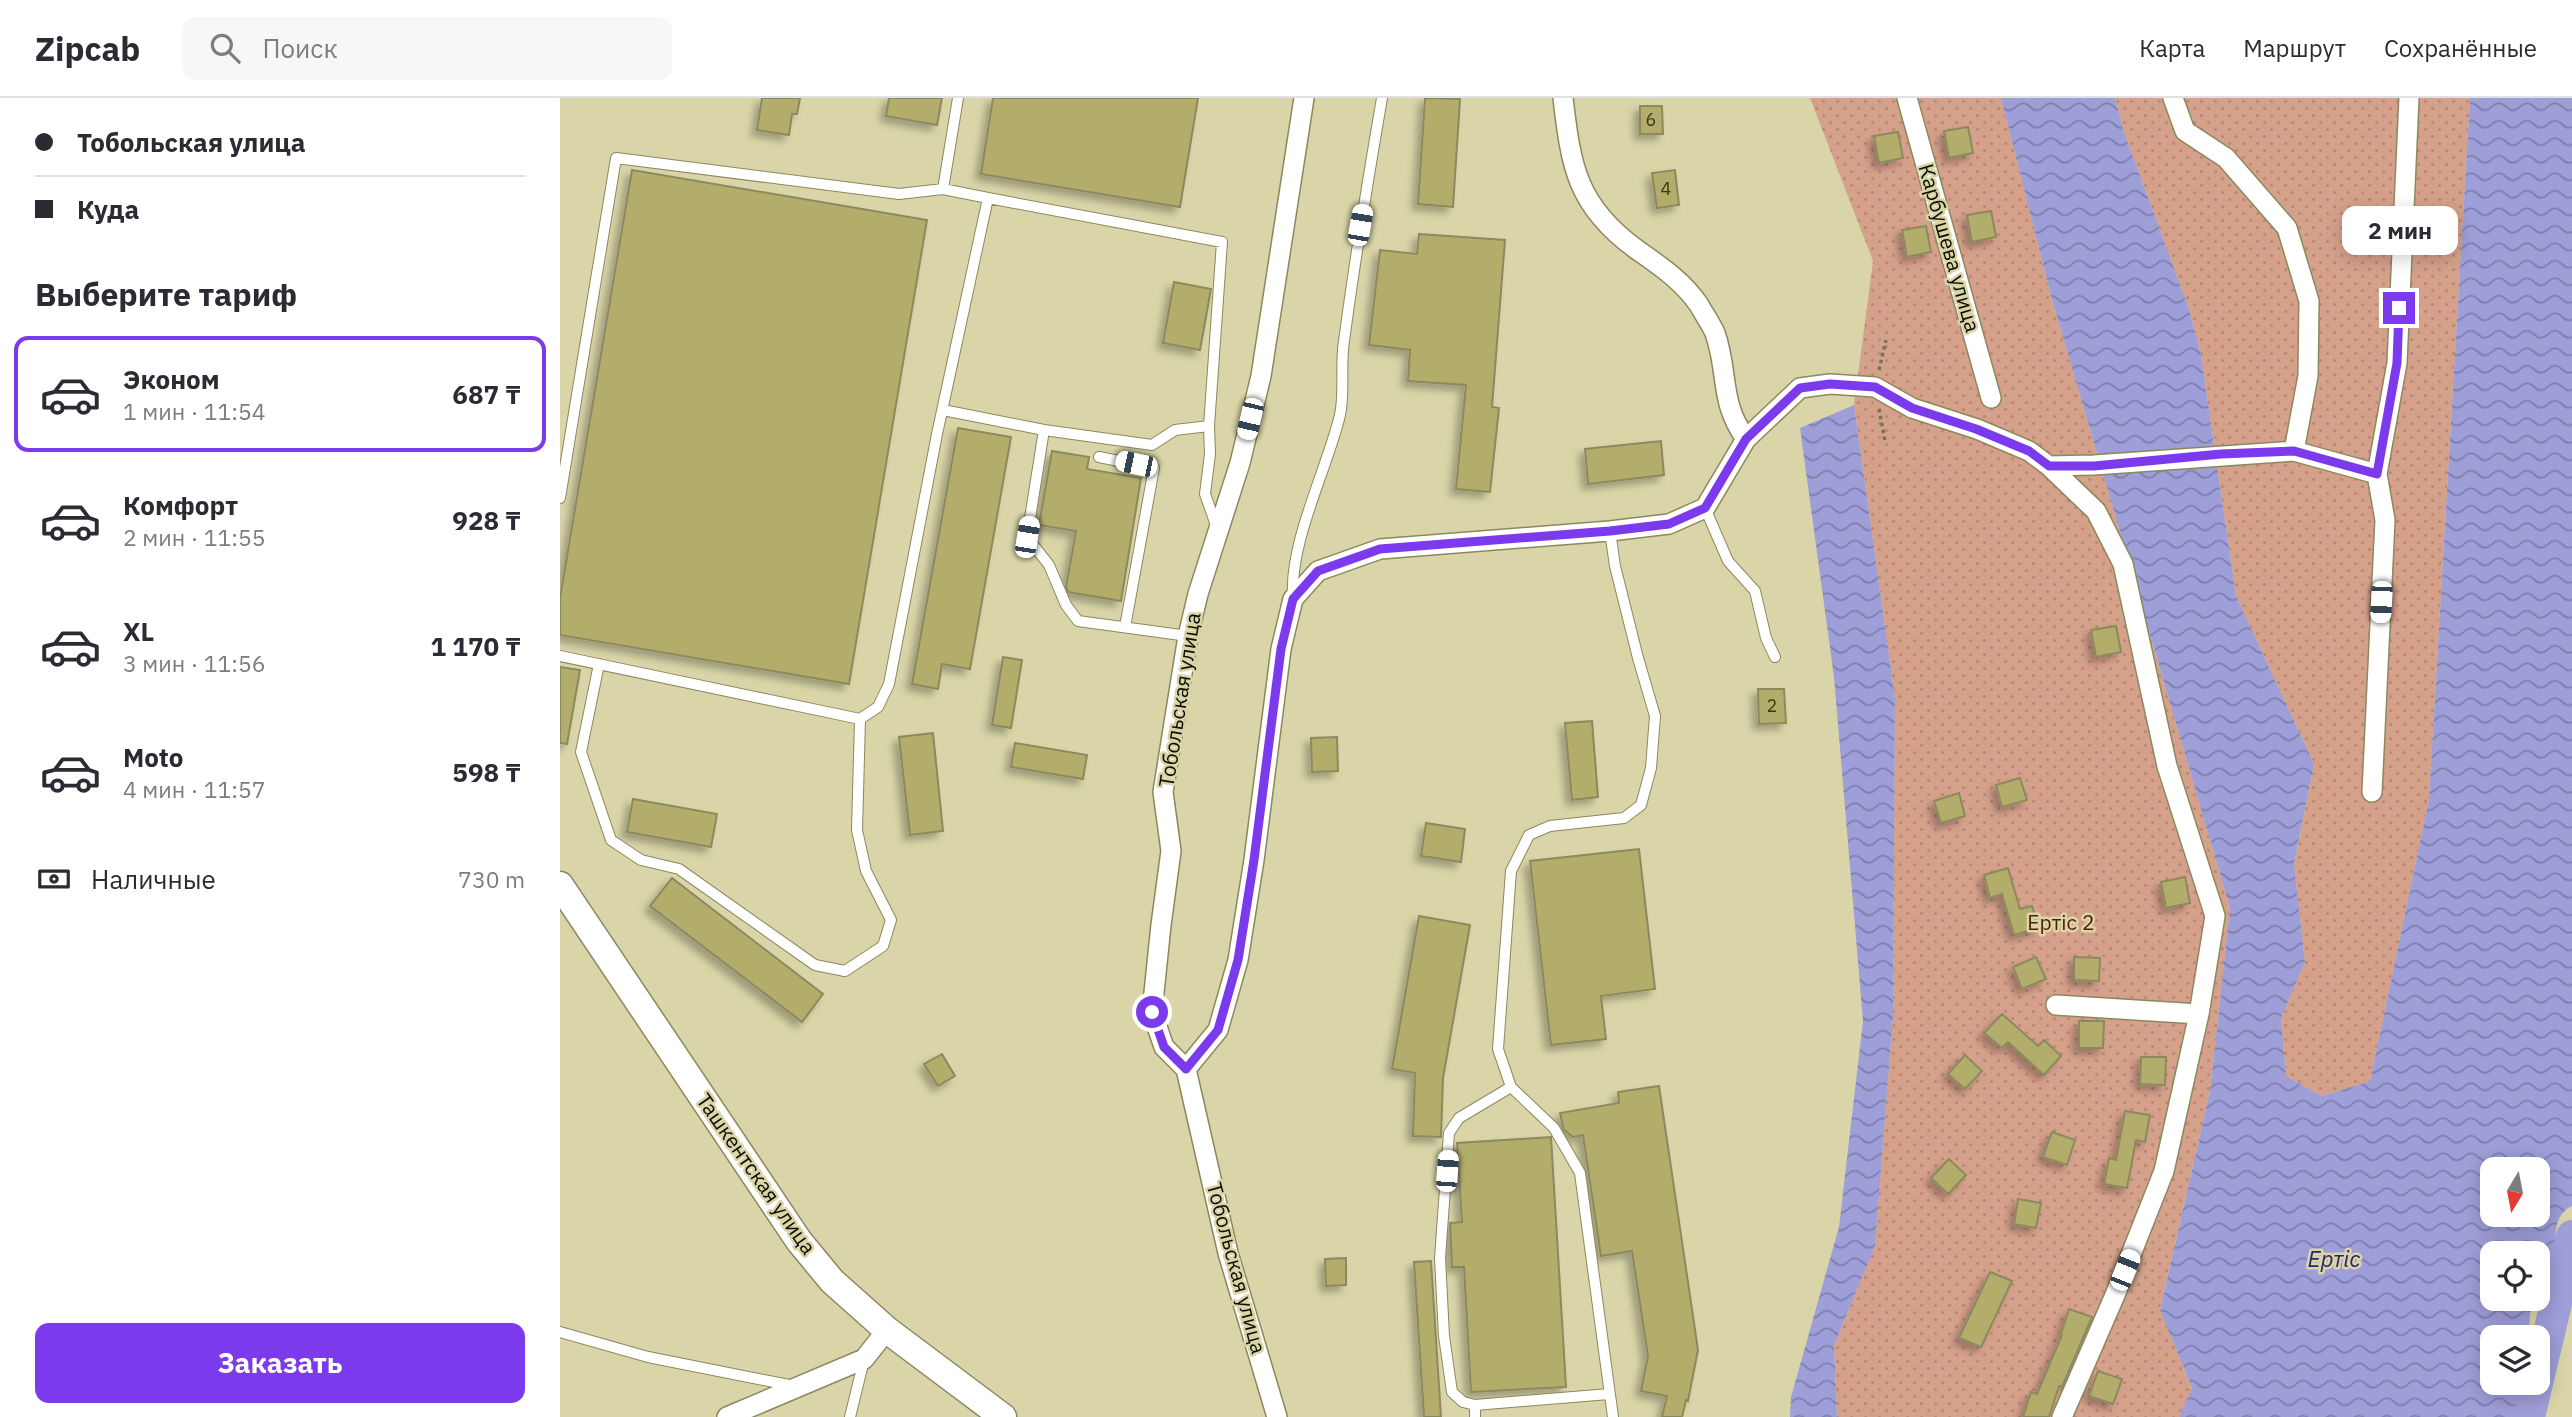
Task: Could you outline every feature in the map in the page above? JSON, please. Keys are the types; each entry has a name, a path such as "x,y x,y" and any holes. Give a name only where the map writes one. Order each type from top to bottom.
{"main road":[{"name":"Ташкентская улица","path":"560,885 799,1241 832,1281 887,1330 1003,1417"}],"street":[{"name":"Тобольская улица","path":"1277,1417 1228,1253 1186,1069 1164,1047 1152,1012 1171,851 1163,793 1188,636 1198,594 1240,463 1261,376 1304,98"},
{"path":"1563,98 1567,136 1577,179 1593,209 1628,243 1682,283 1699,305 1714,332 1727,401 1735,423 1746,439"},
{"name":"Карбушева улица","path":"1907,98 1991,398"},
{"path":"2173,98 2185,131 2226,158 2287,228 2309,301 2308,376 2294,451"},
{"path":"2372,792 2385,520 2377,474 2397,363 2409,98"},
{"path":"1186,1069 1218,1030 1238,960 1254,860 1281,649 1293,599 1318,571 1380,549 1669,524 1705,508 1746,439 1800,388 1830,384 1875,387 1912,408 1976,429 2029,451 2049,466 2096,511 2123,564 2167,766 2215,916 2199,1014 2164,1171 2115,1296 2062,1417"},
{"path":"2049,466 2094,466 2221,454 2294,451 2377,474"},
{"path":"2056,1005 2199,1014"},
{"path":"727,1417 864,1359 887,1330"}],"lane":[{"path":"943,189 958,98"},
{"path":"1293,599 1292,576 1340,413 1343,347 1381,98"},
{"path":"560,498 616,159 899,194 943,189 1222,242 1209,426 1210,454 1205,494 1218,531"},
{"path":"560,656 860,719 878,707 888,684 988,198"},
{"path":"943,410 1044,430 1152,444 1175,430 1209,426"},
{"path":"1044,430 1027,537 1049,565 1066,605 1078,621 1188,636"},
{"path":"1099,457 1154,468 1125,627"},
{"path":"1705,508 1728,561 1755,591 1766,638 1775,657"},
{"path":"1610,531 1615,566 1655,716 1651,768 1641,805 1624,818 1550,826 1529,835 1511,871 1498,1049 1511,1087 1554,1128 1580,1173 1613,1417"},
{"path":"599,664 581,752 611,840 641,860 679,869 815,965 845,971 883,946 891,920 866,871 857,830 860,719"},
{"path":"1511,1087 1459,1118 1449,1133 1440,1258 1444,1336 1452,1392 1462,1402 1475,1405 1609,1394"},
{"path":"560,1332 648,1357 798,1387"},
{"path":"850,1417 864,1359"},
{"path":"1475,1405 1475,1417"}],"green space":[{"name":"Ертіс 2","path":"1810,98 2001,98 2051,296 2230,908 2210,1091 2160,1309 2192,1389 2179,1417 1837,1417 1834,1345 1875,1245 1893,1016 1895,698 1854,405 1873,261"},
{"path":"2115,98 2470,98 2429,799 2370,1081 2322,1096 2286,1076 2281,1018 2305,962 2294,865 2314,764 2236,596 2201,355 2190,312 2124,132"}],"water":[{"name":"Ертіс","path":"2001,98 2115,98 2124,132 2190,312 2201,355 2236,596 2314,764 2294,864 2305,962 2281,1018 2286,1076 2322,1096 2370,1081 2429,799 2470,98 2572,98 2572,1206 2560,1217 2557,1225 2555,1259 2550,1275 2550,1241 2480,1241 2480,1311 2531,1311 2530,1325 2480,1325 2480,1395 2523,1395 2520,1417 2179,1417 2192,1388 2160,1310 2210,1091 2230,908 2051,296"},
{"path":"1854,405 1895,698 1893,1016 1875,1246 1834,1345 1837,1417 1790,1417 1791,1397 1839,1227 1863,1021 1834,677 1800,428"}],"building":[{"path":"762,98 800,98 797,114 792,114 789,135 757,130"},
{"path":"889,98 942,98 937,125 886,116"},
{"path":"993,98 1198,98 1180,207 981,174"},
{"path":"1425,98 1460,99 1453,207 1418,204"},
{"path":"1640,106 1662,106 1663,134 1640,134"},
{"path":"1968,127 1973,153 1949,158 1944,131"},
{"path":"1898,132 1903,158 1879,163 1874,136"},
{"path":"632,170 927,220 849,684 560,635 560,598"},
{"path":"1675,170 1679,205 1657,208 1652,173"},
{"path":"1991,211 1996,237 1972,242 1967,215"},
{"path":"1926,226 1931,252 1907,257 1902,230"},
{"path":"1419,234 1505,240 1492,407 1499,408 1490,492 1456,489 1466,385 1408,381 1410,350 1369,345 1380,250 1417,254"},
{"path":"1174,282 1211,289 1200,350 1163,343"},
{"path":"958,428 1011,437 970,669 942,664 938,689 912,684"},
{"path":"1661,441 1664,475 1588,484 1585,449"},
{"path":"1052,451 1089,457 1087,469 1141,478 1121,601 1068,592 1066,587 1076,531 1039,525"},
{"path":"2116,626 2121,652 2096,657 2091,630"},
{"path":"1003,657 1022,660 1011,728 992,725"},
{"path":"560,667 580,670 567,744 560,743"},
{"path":"1758,689 1784,689 1786,723 1759,724"},
{"path":"1592,721 1598,797 1572,800 1565,723"},
{"path":"933,733 943,831 910,835 899,737"},
{"path":"1337,737 1338,771 1312,772 1311,738"},
{"path":"1015,743 1087,755 1083,779 1011,767"},
{"path":"2020,778 2027,800 2002,807 1996,785"},
{"path":"1959,793 1965,816 1941,823 1934,801"},
{"path":"633,799 717,814 711,847 627,832"},
{"path":"1426,823 1465,829 1461,862 1421,856"},
{"path":"1639,849 1655,989 1601,996 1606,1039 1551,1045 1530,861"},
{"path":"2008,868 2020,909 2032,906 2039,928 2014,935 2002,894 1990,898 1984,875"},
{"path":"2185,877 2190,903 2166,908 2161,882"},
{"path":"672,878 823,994 802,1022 650,906"},
{"path":"1419,916 1470,925 1443,1078 1441,1137 1413,1136 1415,1073 1392,1069"},
{"path":"2036,957 2046,979 2022,989 2013,967"},
{"path":"2074,957 2100,958 2099,981 2074,980"},
{"path":"2002,1014 2038,1046 2044,1040 2061,1056 2044,1075 2008,1042 2002,1048 1984,1033"},
{"path":"2079,1021 2104,1021 2103,1048 2079,1048"},
{"path":"942,1054 955,1076 938,1086 924,1064"},
{"path":"1965,1055 1982,1071 1965,1089 1948,1074"},
{"path":"2141,1057 2166,1057 2165,1085 2140,1084"},
{"path":"1659,1086 1698,1350 1688,1401 1686,1400 1682,1417 1662,1417 1667,1396 1641,1391 1648,1356 1632,1251 1601,1256 1583,1135 1573,1137 1564,1130 1560,1113 1619,1103 1618,1092"},
{"path":"2125,1111 2150,1115 2145,1142 2136,1140 2127,1188 2104,1184 2109,1158 2116,1160"},
{"path":"2052,1132 2075,1140 2067,1165 2043,1157"},
{"path":"1551,1137 1566,1387 1471,1392 1464,1267 1452,1267 1450,1223 1462,1222 1457,1143"},
{"path":"1949,1159 1966,1175 1948,1194 1931,1178"},
{"path":"2018,1199 2041,1203 2036,1228 2014,1224"},
{"path":"1346,1258 1346,1285 1326,1286 1325,1259"},
{"path":"1431,1261 1441,1417 1424,1417 1414,1262"},
{"path":"1990,1272 2012,1281 1981,1347 1959,1338"},
{"path":"2069,1309 2092,1317 2062,1387 2059,1386 2049,1417 2023,1417 2031,1392 2037,1394 2062,1335"},
{"path":"2098,1371 2122,1379 2113,1404 2089,1396"}],"waterway":[{"name":"Ертіс","path":"2529,1417 2572,1236"}],"route":[{"path":"1152,1012 1164,1047 1186,1069 1218,1030 1238,960 1254,860 1281,649 1293,599 1318,571 1380,549 1669,524 1705,508 1746,439 1800,388 1830,384 1875,387 1912,408 1976,429 2029,451 2049,466 2094,466 2221,454 2294,451 2377,474 2397,363 2399,308"}]}
